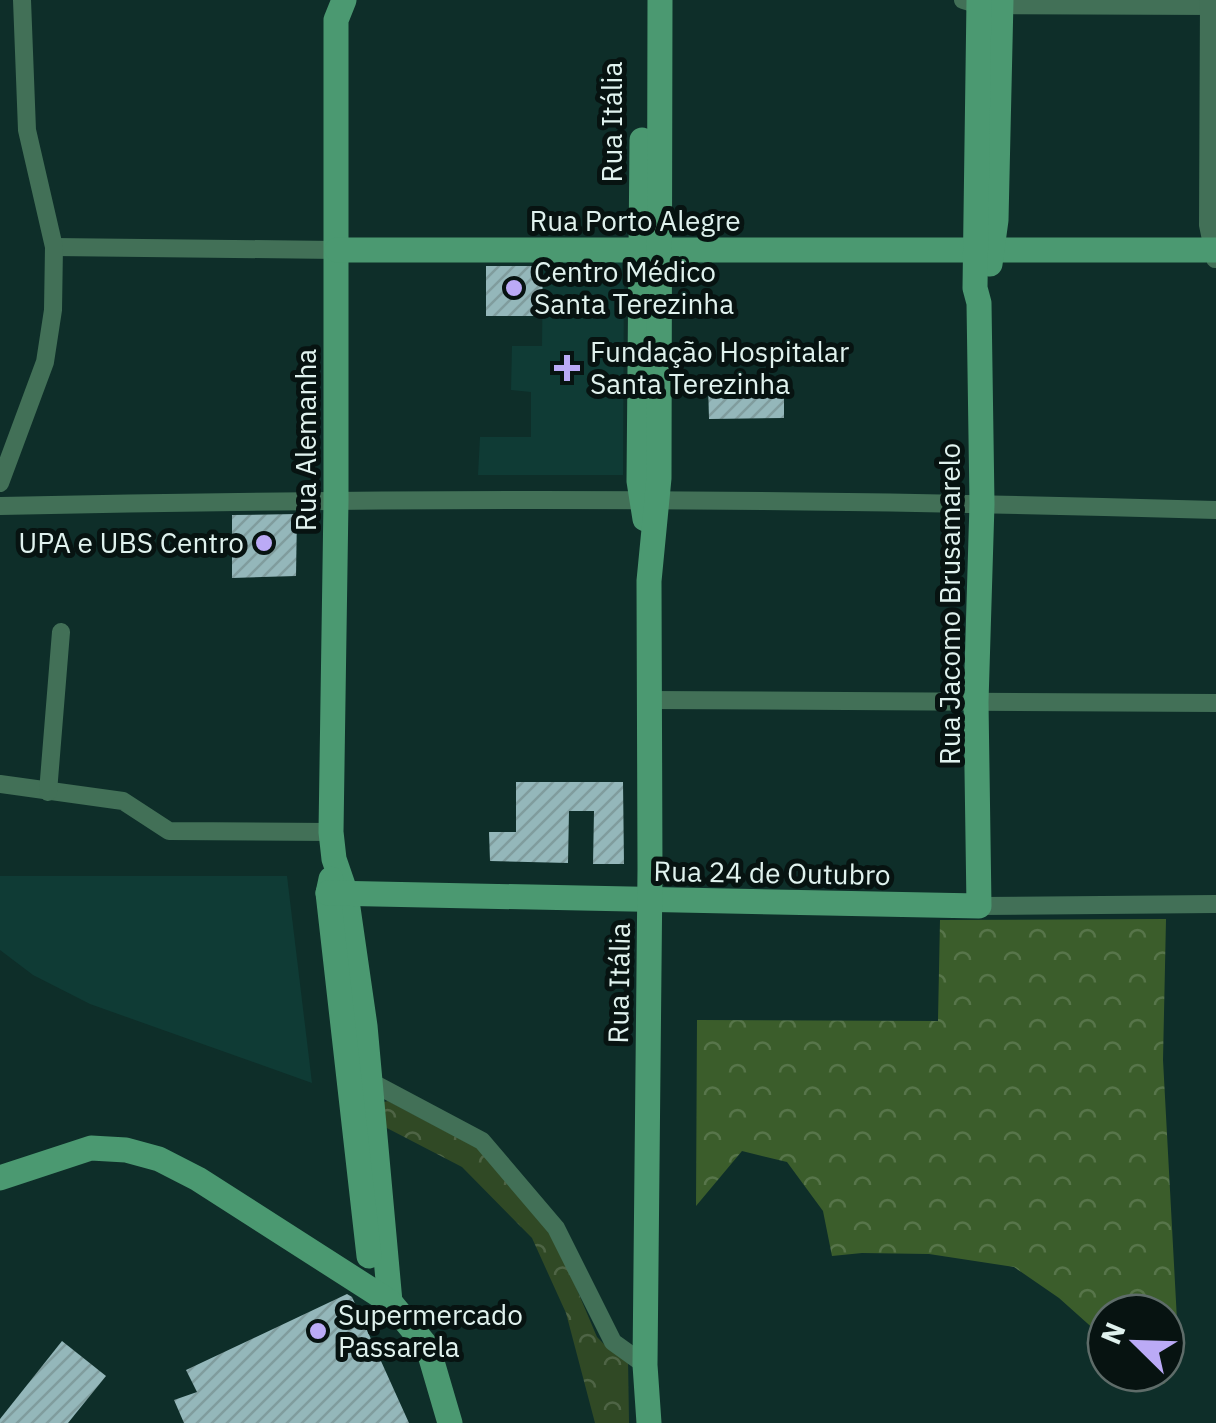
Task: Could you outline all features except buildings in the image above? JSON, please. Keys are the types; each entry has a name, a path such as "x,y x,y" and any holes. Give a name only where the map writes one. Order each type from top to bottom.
{"main road":[{"name":"Rua Itália","path":"643,0 650,252 650,902 644,1365 649,1423"},
{"name":"Rua Itália","path":"650,252 660,0"},
{"name":"Rua Jacomo Brusamarelo","path":"979,906 979,302 986,288 989,100 984,2"},
{"name":"Rua Alemanha","path":"336,7 331,832 381,1295"},
{"name":"Rua Porto Alegre","path":"337,250 1215,254"},
{"name":"Rua Alemanha","path":"337,894 370,1082 381,1295"},
{"name":"Rua 24 de Outubro","path":"337,894 979,906"},
{"path":"0,1178 91,1148 126,1150 159,1159 198,1179 381,1295 428,1348 450,1423"}],"street":[{"path":"0,483 45,362 53,310 54,247 27,130 22,0"},
{"path":"984,2 1211,4 1215,254"},
{"name":"Rua Porto Alegre","path":"54,247 337,250"},
{"path":"0,506 649,502 1216,510"},
{"path":"48,792 61,632"},
{"path":"648,700 1216,703"},
{"path":"0,784 123,801 169,831 331,832"},
{"name":"Rua 24 de Outubro","path":"979,906 1216,904"},
{"path":"370,1082 482,1141 556,1228 613,1342 644,1365"}],"shaded area":[{"name":"Fundação Hospitalar Santa Terezinha","path":"543,260 624,260 623,475 478,475 480,437 531,437 531,392 511,390 512,346 542,346"},
{"path":"0,876 287,876 312,1083 90,1004 33,975 0,950"}],"green space":[{"path":"1166,919 1163,1060 1176,1293 1086,1293 1086,1322 1014,1267 929,1254 832,1256 823,1211 787,1162 742,1151 696,1206 697,1020 938,1021 940,920"},
{"path":"384,1102 479,1149 556,1240 597,1337 628,1358 629,1423 595,1423 566,1313 532,1238 462,1167 383,1126"}],"place":[{"name":"Centro Médico Santa Terezinha","path":"514,288"},
{"name":"Fundação Hospitalar Santa Terezinha","path":"567,368"},
{"name":"UPA e UBS Centro","path":"264,543"},
{"name":"Supermercado Passarela","path":"318,1331"}]}
